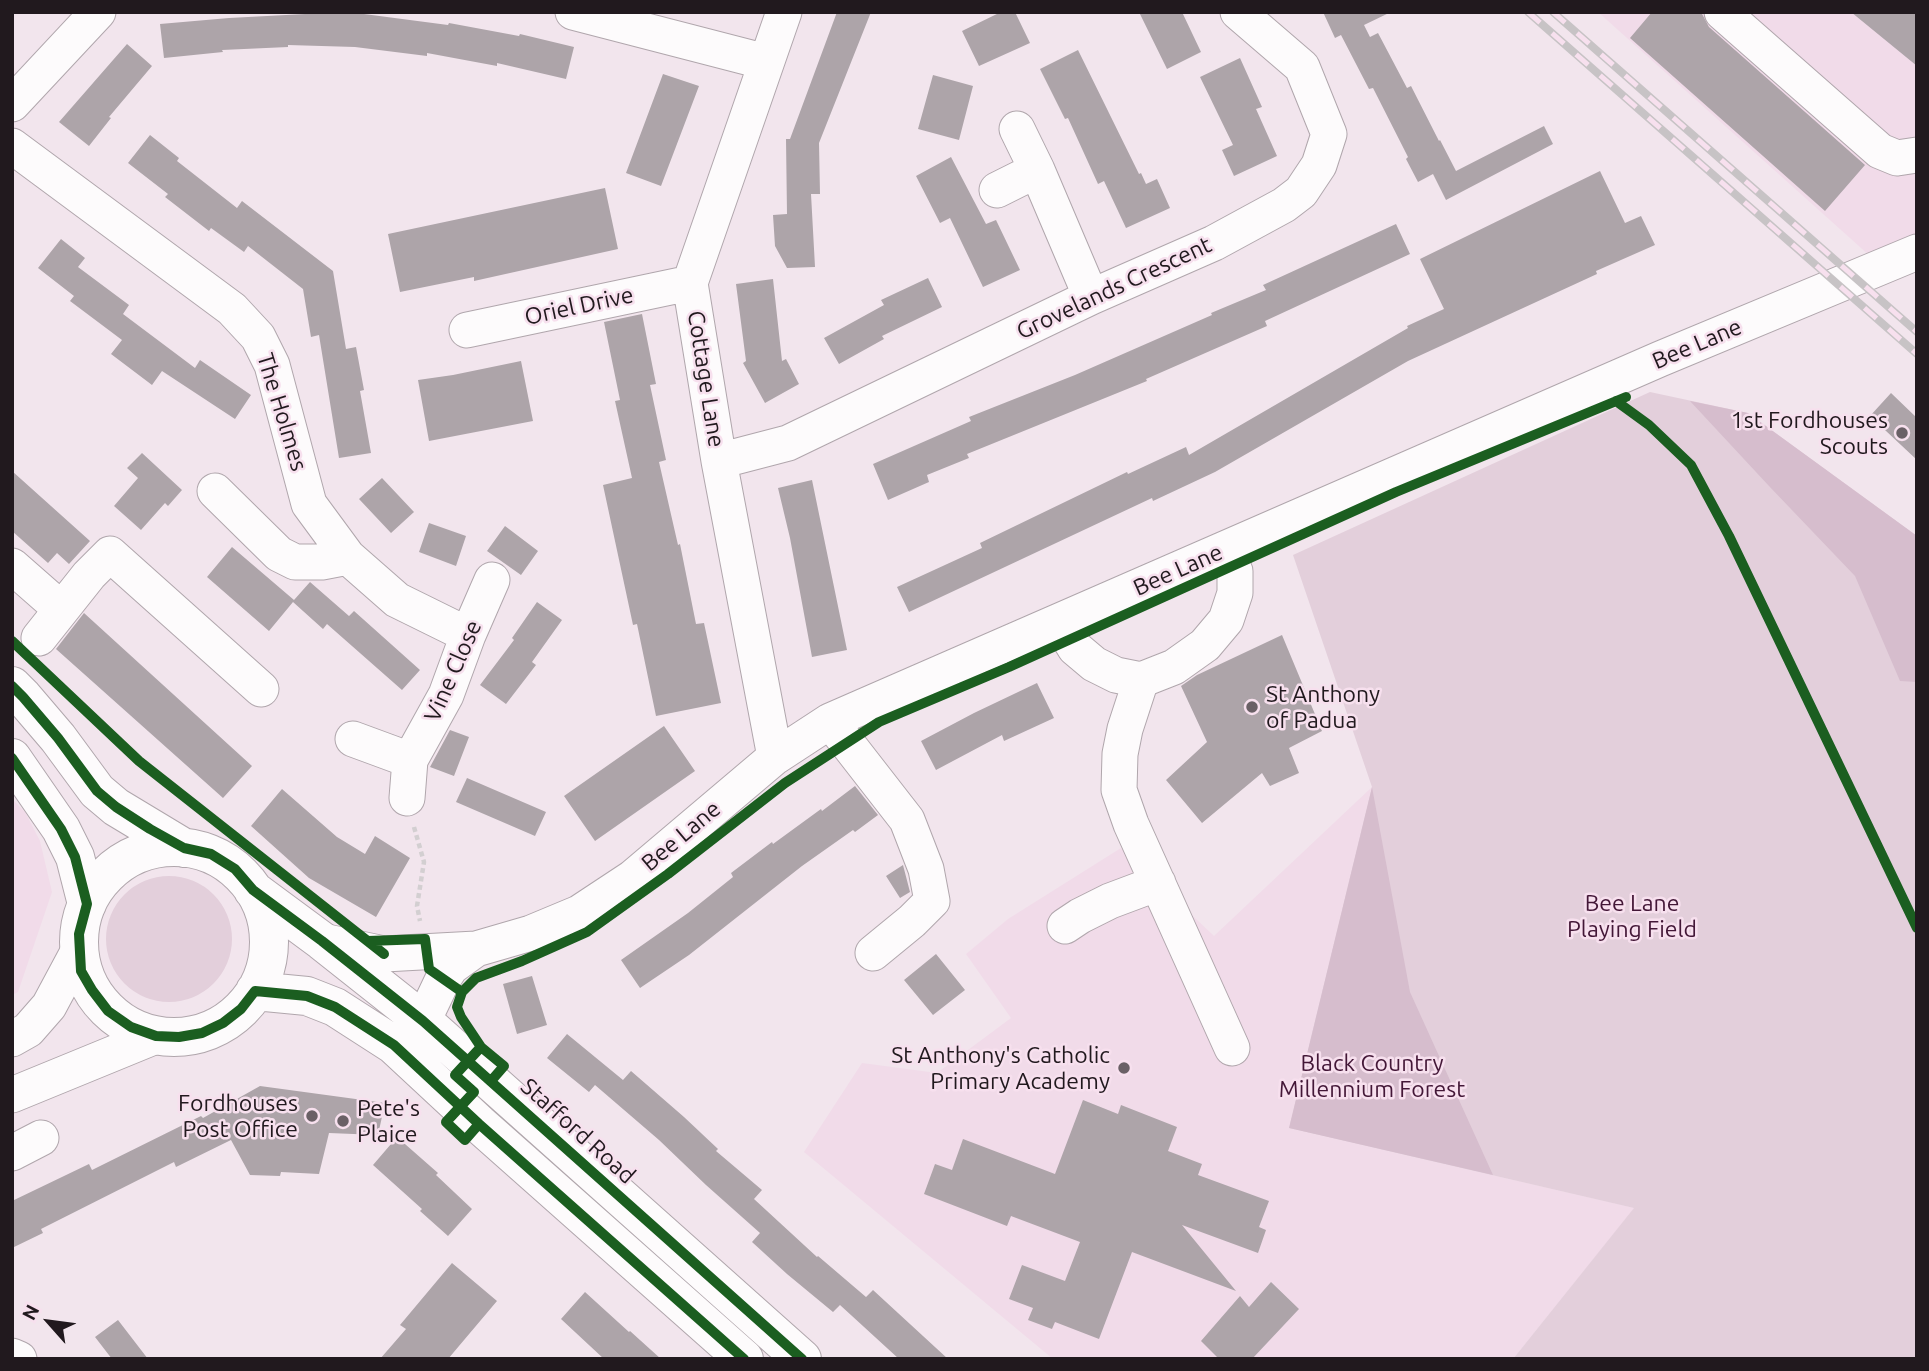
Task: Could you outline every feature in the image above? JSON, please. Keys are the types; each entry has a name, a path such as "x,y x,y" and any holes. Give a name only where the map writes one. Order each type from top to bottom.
{"highway":[{"path":"12,686 58,738 97,791 116,807 184,848"},
{"path":"12,758 61,829 75,857 87,904"},
{"path":"184,848 211,854 235,869 253,890 265,914 269,940 265,967 255,991 241,1009 223,1023 202,1033 179,1037 156,1036 131,1027 108,1012 92,990 81,971 79,950 82,919 87,904 103,878 126,860 154,849 184,848"},
{"name":"Stafford Road","path":"253,890 423,1021 802,1359"},
{"path":"255,991 307,996 335,1007 394,1045 744,1359"}],"street":[{"path":"12,104 98,12"},
{"path":"573,12 766,62"},
{"name":"Cottage Lane","path":"775,757 719,461 690,283 784,12"},
{"name":"Grovelands Crescent","path":"719,461 788,443 1091,297 1214,243 1284,205 1301,192 1319,165 1329,134 1302,68 1238,12"},
{"path":"1722,12 1880,151 1897,158 1917,155"},
{"path":"1017,130 1091,297"},
{"name":"The Holmes","path":"12,146 232,309 258,337 272,365 309,504 348,557 397,600 468,635"},
{"path":"996,190 1037,170"},
{"name":"Bee Lane","path":"322,941 384,954 426,946 476,949 531,933 579,913 614,891 775,757 830,721 1660,359 1917,252"},
{"name":"Oriel Drive","path":"467,330 690,283"},
{"path":"215,491 279,554 295,562 322,562 348,557"},
{"path":"1059,622 1075,648 1094,664 1116,676 1141,680 1174,667 1205,645 1226,620 1235,593 1235,571 1224,550"},
{"path":"39,638 89,575 110,554 261,688"},
{"path":"12,566 61,609"},
{"name":"Vine Close","path":"407,798 410,760 446,695 492,580"},
{"path":"1141,680 1125,729 1120,754 1119,790 1131,824 1232,1048"},
{"path":"830,721 907,820 926,869 932,901 873,953"},
{"path":"353,740 410,760"},
{"path":"1065,926 1110,901 1158,883"},
{"name":"Bee Lane","path":"423,1021 443,979 452,967 476,949"},
{"path":"12,1039 28,1030 49,1006 79,950"},
{"path":"12,1095 156,1036"},
{"path":"12,1356 19,1359"}],"path":[{"path":"407,798 424,862 416,906 426,946"}],"shaded area":[{"path":"1598,12 1917,12 1917,241 1870,256"},
{"name":"St Anthony's Catholic Primary Academy","path":"1372,787 1289,1128 1635,1208 1513,1359 1053,1359 804,1152 862,1063 937,1073 1011,1018 966,954 1008,919 1121,848 1214,936"},
{"path":"12,799 25,812 40,841 52,892 18,992 12,995"}],"green space":[{"name":"Bee Lane Playing Field","path":"1650,392 1748,413 1917,536 1917,1359 1513,1359 1634,1208 1289,1128 1372,787 1293,555"},
{"path":"1690,401 1748,413 1917,536 1917,682 1900,681 1855,576"},
{"name":"Black Country Millennium Forest","path":"1372,787 1410,992 1493,1175 1289,1128"},
{"path":"169,876 193,881 213,895 227,915 232,939 227,963 213,983 193,997 169,1002 145,997 125,983 111,963 106,939 111,915 125,895 145,881"}],"building":[{"path":"305,12 364,14 449,23 519,36 520,34 574,47 566,79 497,63 497,66 427,53 427,56 355,47 288,45 164,58 160,24"},
{"path":"837,12 871,12 819,143 820,194 811,194 815,267 787,268 775,246 773,215 787,214 786,139 790,139"},
{"path":"1001,12 1015,12 1030,43 979,66 962,31"},
{"path":"1139,12 1182,12 1201,52 1167,69"},
{"path":"1323,12 1391,12 1364,25 1370,37 1378,33 1407,88 1411,86 1456,171 1544,126 1553,144 1446,200 1433,174 1418,182 1373,88 1369,89 1341,35 1335,38"},
{"path":"1652,12 1701,12 1709,27 1865,165 1825,211 1630,38"},
{"path":"1851,12 1917,12 1917,66"},
{"path":"127,44 152,66 109,117 111,118 89,146 59,122"},
{"path":"1078,50 1139,174 1141,173 1146,184 1157,179 1170,208 1126,228 1104,181 1098,184 1068,118 1065,119 1040,69"},
{"path":"1240,58 1262,107 1256,109 1277,156 1234,176 1222,150 1233,145 1200,77"},
{"path":"663,74 699,86 661,186 626,173"},
{"path":"933,75 973,86 959,140 918,129"},
{"path":"150,135 179,158 177,161 237,208 242,201 333,271 346,349 356,347 364,390 360,391 371,453 339,458 319,335 311,337 303,289 248,246 244,252 211,228 209,231 165,197 168,194 128,163"},
{"path":"951,157 986,224 996,220 1020,270 983,287 950,218 940,223 916,176"},
{"path":"1600,171 1625,223 1641,216 1655,245 1408,361 1215,472 1153,501 1152,498 909,612 897,587 982,548 980,543 1127,472 1128,474 1186,447 1189,455 1408,328 1407,326 1444,309 1420,259"},
{"path":"605,188 618,249 474,281 474,277 400,292 388,234"},
{"path":"1396,224 1410,254 1265,321 1267,326 1146,379 1147,381 967,454 969,458 927,475 929,482 888,500 873,464 971,421 969,417 1075,375 1212,315 1211,313 1266,290 1263,285"},
{"path":"61,239 85,258 78,267 129,305 123,314 195,368 200,360 251,395 235,419 162,371 152,385 111,354 122,340 70,301 74,296 38,268"},
{"path":"928,278 942,307 882,336 884,339 839,364 824,338 884,305 881,300"},
{"path":"773,279 782,361 786,359 799,384 765,403 743,363 746,361 736,284"},
{"path":"642,314 656,384 650,385 666,460 659,462 678,545 680,544 696,624 704,623 721,703 656,716 603,485 632,478 615,401 620,400 604,322"},
{"path":"521,361 533,421 429,441 418,380"},
{"name":"1st Fordhouses Scouts","path":"1891,393 1917,418 1917,460 1870,416"},
{"path":"142,453 182,490 168,506 165,503 141,530 114,506 138,478 127,468"},
{"path":"12,471 90,541 69,564 57,553 48,563 12,531"},
{"path":"382,478 414,512 391,533 359,499"},
{"path":"812,480 847,650 812,657 778,488"},
{"path":"429,523 466,536 456,566 419,552"},
{"path":"505,526 538,551 521,575 487,551"},
{"path":"232,547 294,600 310,582 349,616 354,611 420,670 402,690 327,624 323,629 293,602 269,631 207,577"},
{"path":"537,602 562,620 532,662 536,665 506,704 480,685 514,640 512,638"},
{"path":"84,613 252,766 223,798 56,649"},
{"name":"St Anthony of Padua","path":"1282,635 1322,731 1289,748 1299,773 1270,786 1262,773 1202,823 1166,780 1207,742 1181,686 1197,675"},
{"path":"1037,683 1054,718 1004,741 1002,735 936,770 921,741"},
{"path":"664,726 695,771 595,841 564,796"},
{"path":"450,730 469,737 454,776 430,767"},
{"path":"467,778 546,812 535,836 456,802"},
{"path":"855,786 878,815 802,866 689,955 640,988 621,960 688,913 733,877 731,873 772,842 773,844 821,809 822,811"},
{"path":"282,789 337,837 365,854 375,836 410,858 376,917 309,878 251,826"},
{"path":"903,865 910,892 900,898 886,876"},
{"path":"936,954 965,990 933,1015 904,980"},
{"path":"532,976 547,1025 517,1034 503,984"},
{"path":"567,1034 623,1080 631,1071 762,1190 754,1199 817,1257 866,1297 873,1290 948,1359 899,1359 840,1305 833,1312 787,1274 752,1242 760,1233 659,1140 595,1085 589,1092 547,1058"},
{"path":"260,1086 385,1103 378,1135 329,1133 319,1174 281,1172 280,1176 250,1175 231,1140 176,1167 174,1162 41,1229 43,1233 12,1248 12,1201 89,1164 92,1170 201,1116 203,1118"},
{"path":"1083,1100 1118,1114 1121,1105 1177,1127 1168,1151 1202,1164 1198,1175 1269,1201 1259,1227 1266,1230 1258,1253 1182,1225 1236,1291 1132,1252 1099,1339 1055,1322 1052,1329 1028,1320 1033,1308 1009,1299 1022,1265 1065,1281 1080,1242 1011,1216 1007,1226 924,1194 935,1164 952,1170 963,1139 1055,1174"},
{"path":"397,1137 438,1173 436,1175 472,1209 448,1236 373,1165"},
{"path":"452,1263 497,1301 448,1359 380,1359 406,1329 400,1325"},
{"path":"1271,1282 1299,1309 1252,1359 1219,1359 1201,1341 1240,1296 1249,1307"},
{"path":"585,1292 661,1359 604,1359 561,1319"},
{"path":"118,1320 148,1359 112,1359 95,1337"}],"railway":[{"path":"1528,12 1917,354"},
{"path":"1553,12 1917,332"}],"cycle path":[{"path":"481,1047 457,1007 462,992 476,978 587,932 668,874 785,783 879,722 1009,667 1396,492 1626,397"},
{"path":"1616,401 1649,425 1691,465 1729,536 1917,928"},
{"path":"12,641 139,761 384,954"},
{"path":"12,686 58,738 97,791 150,829 184,848 211,854 235,869 253,890 423,1021 802,1359"},
{"path":"12,758 61,829 75,857 87,904 79,934 81,971 108,1011 131,1027 156,1036 179,1037 202,1033 223,1023 241,1009 255,991 307,996 335,1007 394,1045 744,1359"},
{"path":"368,941 425,939 429,969 462,992"},
{"path":"479,1124 465,1140 446,1122 474,1092 455,1075 481,1047 504,1066 491,1081"}],"place":[{"name":"1st Fordhouses Scouts","path":"1902,433"},
{"name":"St Anthony of Padua","path":"1252,707"},
{"name":"St Anthony's Catholic Primary Academy","path":"1124,1068"},
{"name":"Fordhouses Post Office","path":"312,1116"},
{"name":"Pete's Plaice","path":"343,1121"}]}
